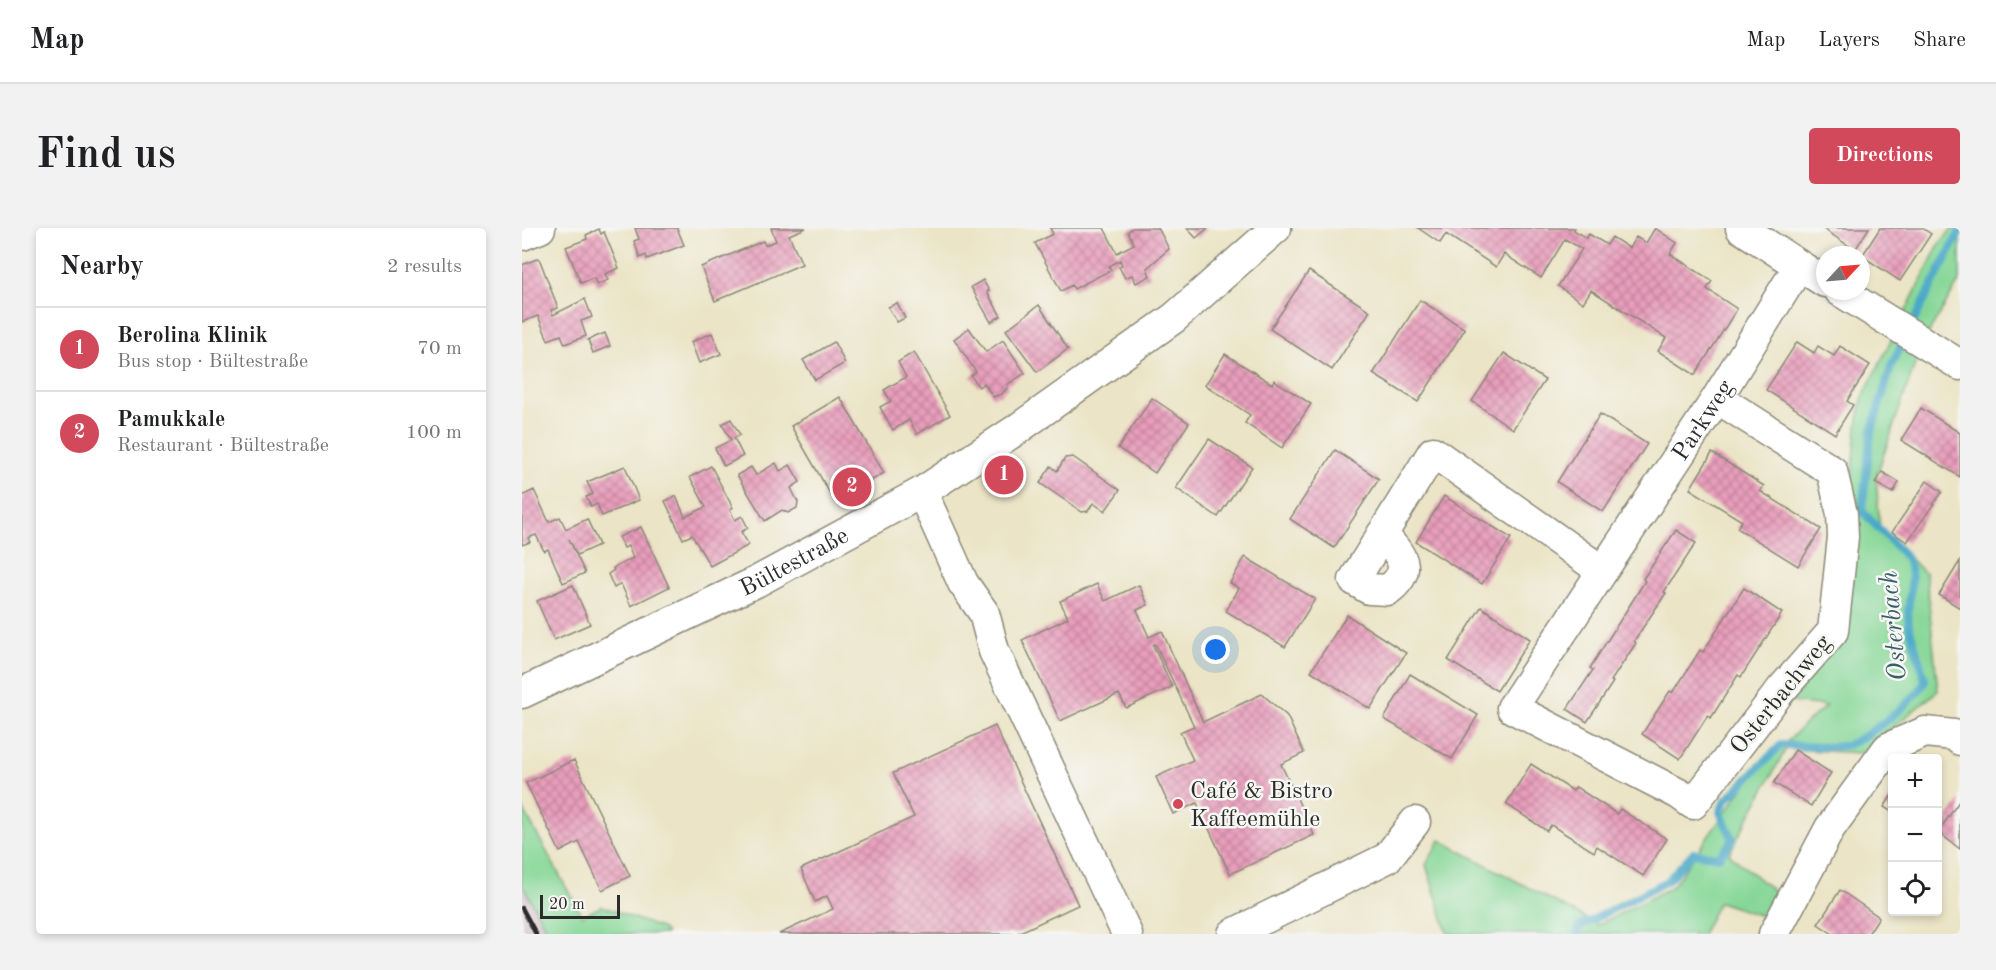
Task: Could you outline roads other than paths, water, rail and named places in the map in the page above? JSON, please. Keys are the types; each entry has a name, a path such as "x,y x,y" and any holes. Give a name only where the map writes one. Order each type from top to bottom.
{"street":[{"path":"522,235 540,228"},
{"name":"Bültestraße","path":"522,693 756,582 922,492 1016,430 1174,318 1276,228"},
{"path":"1741,228 1816,276"},
{"name":"Parkweg","path":"1512,708 1717,398 1799,266"},
{"path":"1855,300 1960,365"},
{"name":"Osterbachweg","path":"1512,708 1679,794 1693,804 1781,690 1833,630 1843,537 1842,514 1832,471 1717,398"},
{"path":"1382,534 1433,452 1602,571"},
{"path":"922,492 963,583 984,613 994,651 1127,934"},
{"path":"1774,934 1830,828 1888,748 1924,732 1954,735 1960,740"},
{"path":"1233,934 1387,858 1415,822"}],"waterway":[{"name":"Osterbach","path":"1577,934 1579,927 1667,881 1693,853 1719,857 1733,840 1720,812 1725,801 1781,745 1824,747 1847,745 1891,717 1921,688 1925,680 1909,626 1908,611 1912,577 1907,558 1862,511 1871,433 1892,364 1960,231"}],"railway":[{"path":"522,908 536,934"}],"place":[{"name":"Berolina Klinik","path":"1004,475"},
{"name":"Pamukkale","path":"852,487"},
{"name":"Café & Bistro Kaffeemühle","path":"1178,804"}]}
